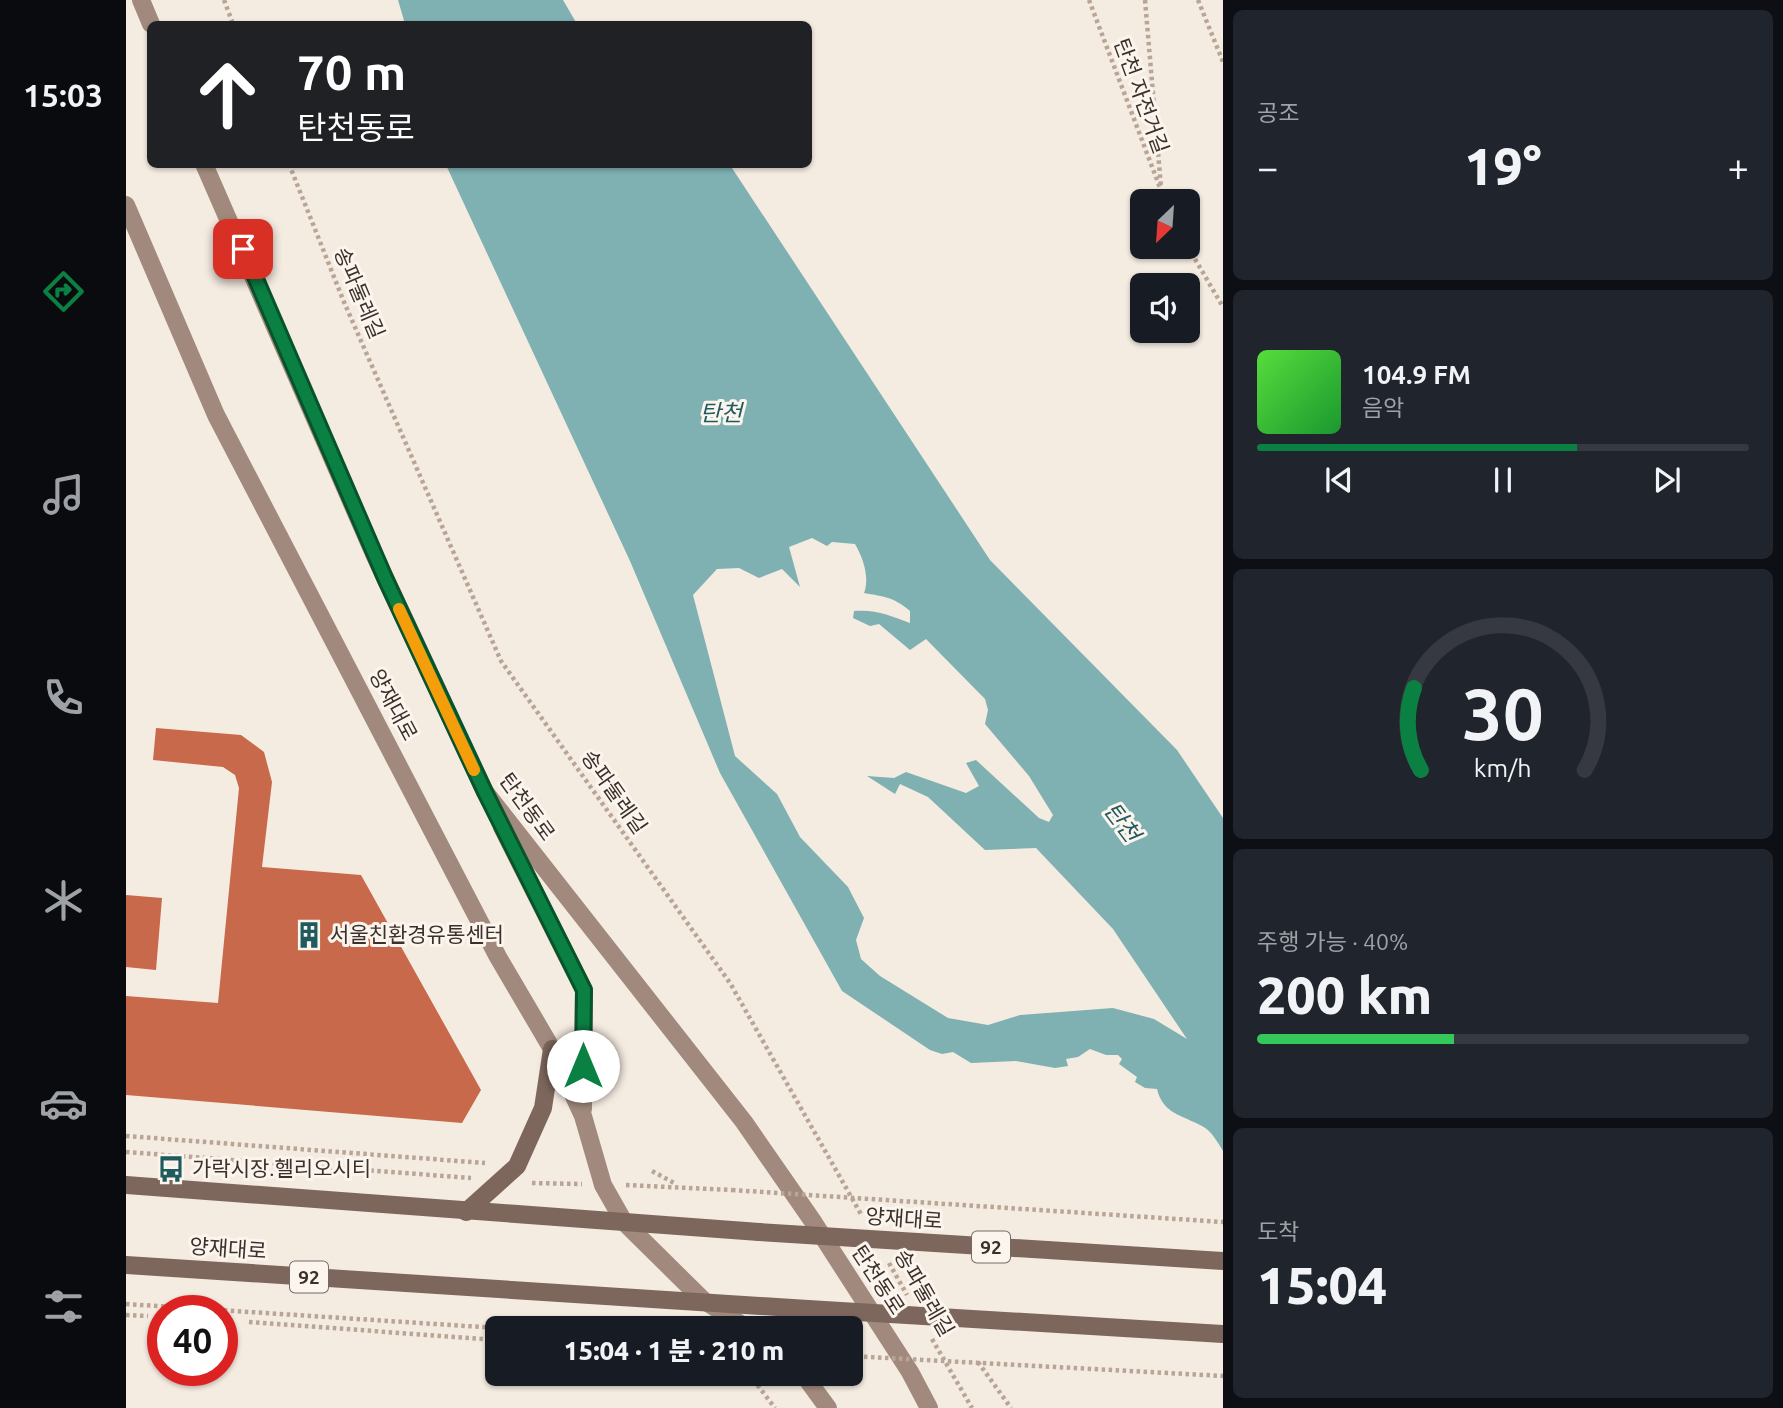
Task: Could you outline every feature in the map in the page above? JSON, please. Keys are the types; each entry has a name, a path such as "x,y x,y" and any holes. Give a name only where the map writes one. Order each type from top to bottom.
{"main road":[{"path":"466,1212 517,1166 543,1108 552,1049"},
{"name":"양재대로","path":"126,1185 624,1223 1223,1261"},
{"name":"양재대로","path":"126,1265 1223,1334"}],"street":[{"path":"141,0 150,21"},
{"name":"탄천동로","path":"206,168 374,554 485,792 744,1122 829,1246 911,1373 929,1408"},
{"name":"양재대로","path":"126,205 216,415 498,957 552,1049 583,1116 603,1185 624,1223 704,1300"},
{"path":"485,792 584,990 583,1116"},
{"path":"704,1300 729,1316"},
{"path":"812,1386 828,1408"}],"path":[{"path":"224,0 232,21"},
{"name":"탄천 자전거길","path":"1089,0 1159,189"},
{"path":"1145,0 1161,189"},
{"path":"1198,0 1223,62"},
{"name":"송파둘레길","path":"291,168 344,302 501,661 730,983 868,1226"},
{"path":"1195,259 1223,307"},
{"path":"126,1136 517,1166"},
{"path":"126,1152 500,1181"},
{"path":"652,1171 680,1186 1223,1222"},
{"name":"송파둘레길","path":"882,1250 910,1299"},
{"path":"126,1304 485,1327"},
{"path":"126,1315 147,1316"},
{"path":"249,1322 485,1339"},
{"name":"송파둘레길","path":"930,1335 972,1408"},
{"path":"863,1357 1223,1376"},
{"path":"978,1362 1011,1408"},
{"path":"758,1386 775,1408"}],"water":[{"path":"398,0 563,0 575,21 404,21"},
{"name":"탄천","path":"447,168 732,168 990,560 1177,750 1223,818 1223,1151 1205,1128 1169,1109 1157,1089 1145,1088 1135,1082 1137,1077 1119,1064 1122,1059 1118,1055 1106,1055 1090,1049 1078,1057 1066,1059 1068,1066 1055,1068 1016,1061 971,1063 953,1052 942,1054 930,1050 842,991 720,773 630,561","holes":["812,538 827,546 832,542 855,544 865,568 864,593 883,596 910,611 910,623 869,611 854,611 853,618 870,626 879,624 910,650 926,639 985,699 988,710 985,724 1029,776 1053,815 1049,822 1039,818 976,760 966,763 979,786 966,793 906,772 894,778 867,776 895,794 900,784 928,797 985,850 1036,848 1113,929 1187,1039 1154,1019 1113,1008 1020,1015 988,1025 948,1018 880,976 861,959 856,940 864,918 848,887 800,837 777,794 735,756 693,595 717,569 739,568 759,578 782,569 800,587 789,547"]}],"building":[{"name":"서울친환경유통센터","path":"156,728 241,735 264,752 272,782 262,867 361,875 481,1090 462,1123 126,1095 126,996 218,1003 239,788 235,775 223,767 153,760"},
{"path":"126,895 162,898 156,970 126,967"}],"slow traffic":[{"path":"399,609 474,770"}],"place":[{"name":"서울친환경유통센터","path":"309,935"},
{"name":"가락시장.헬리오시티","path":"171,1169"}],"route":[{"path":"243,249 385,578 485,792 584,990 583,1066"}]}
